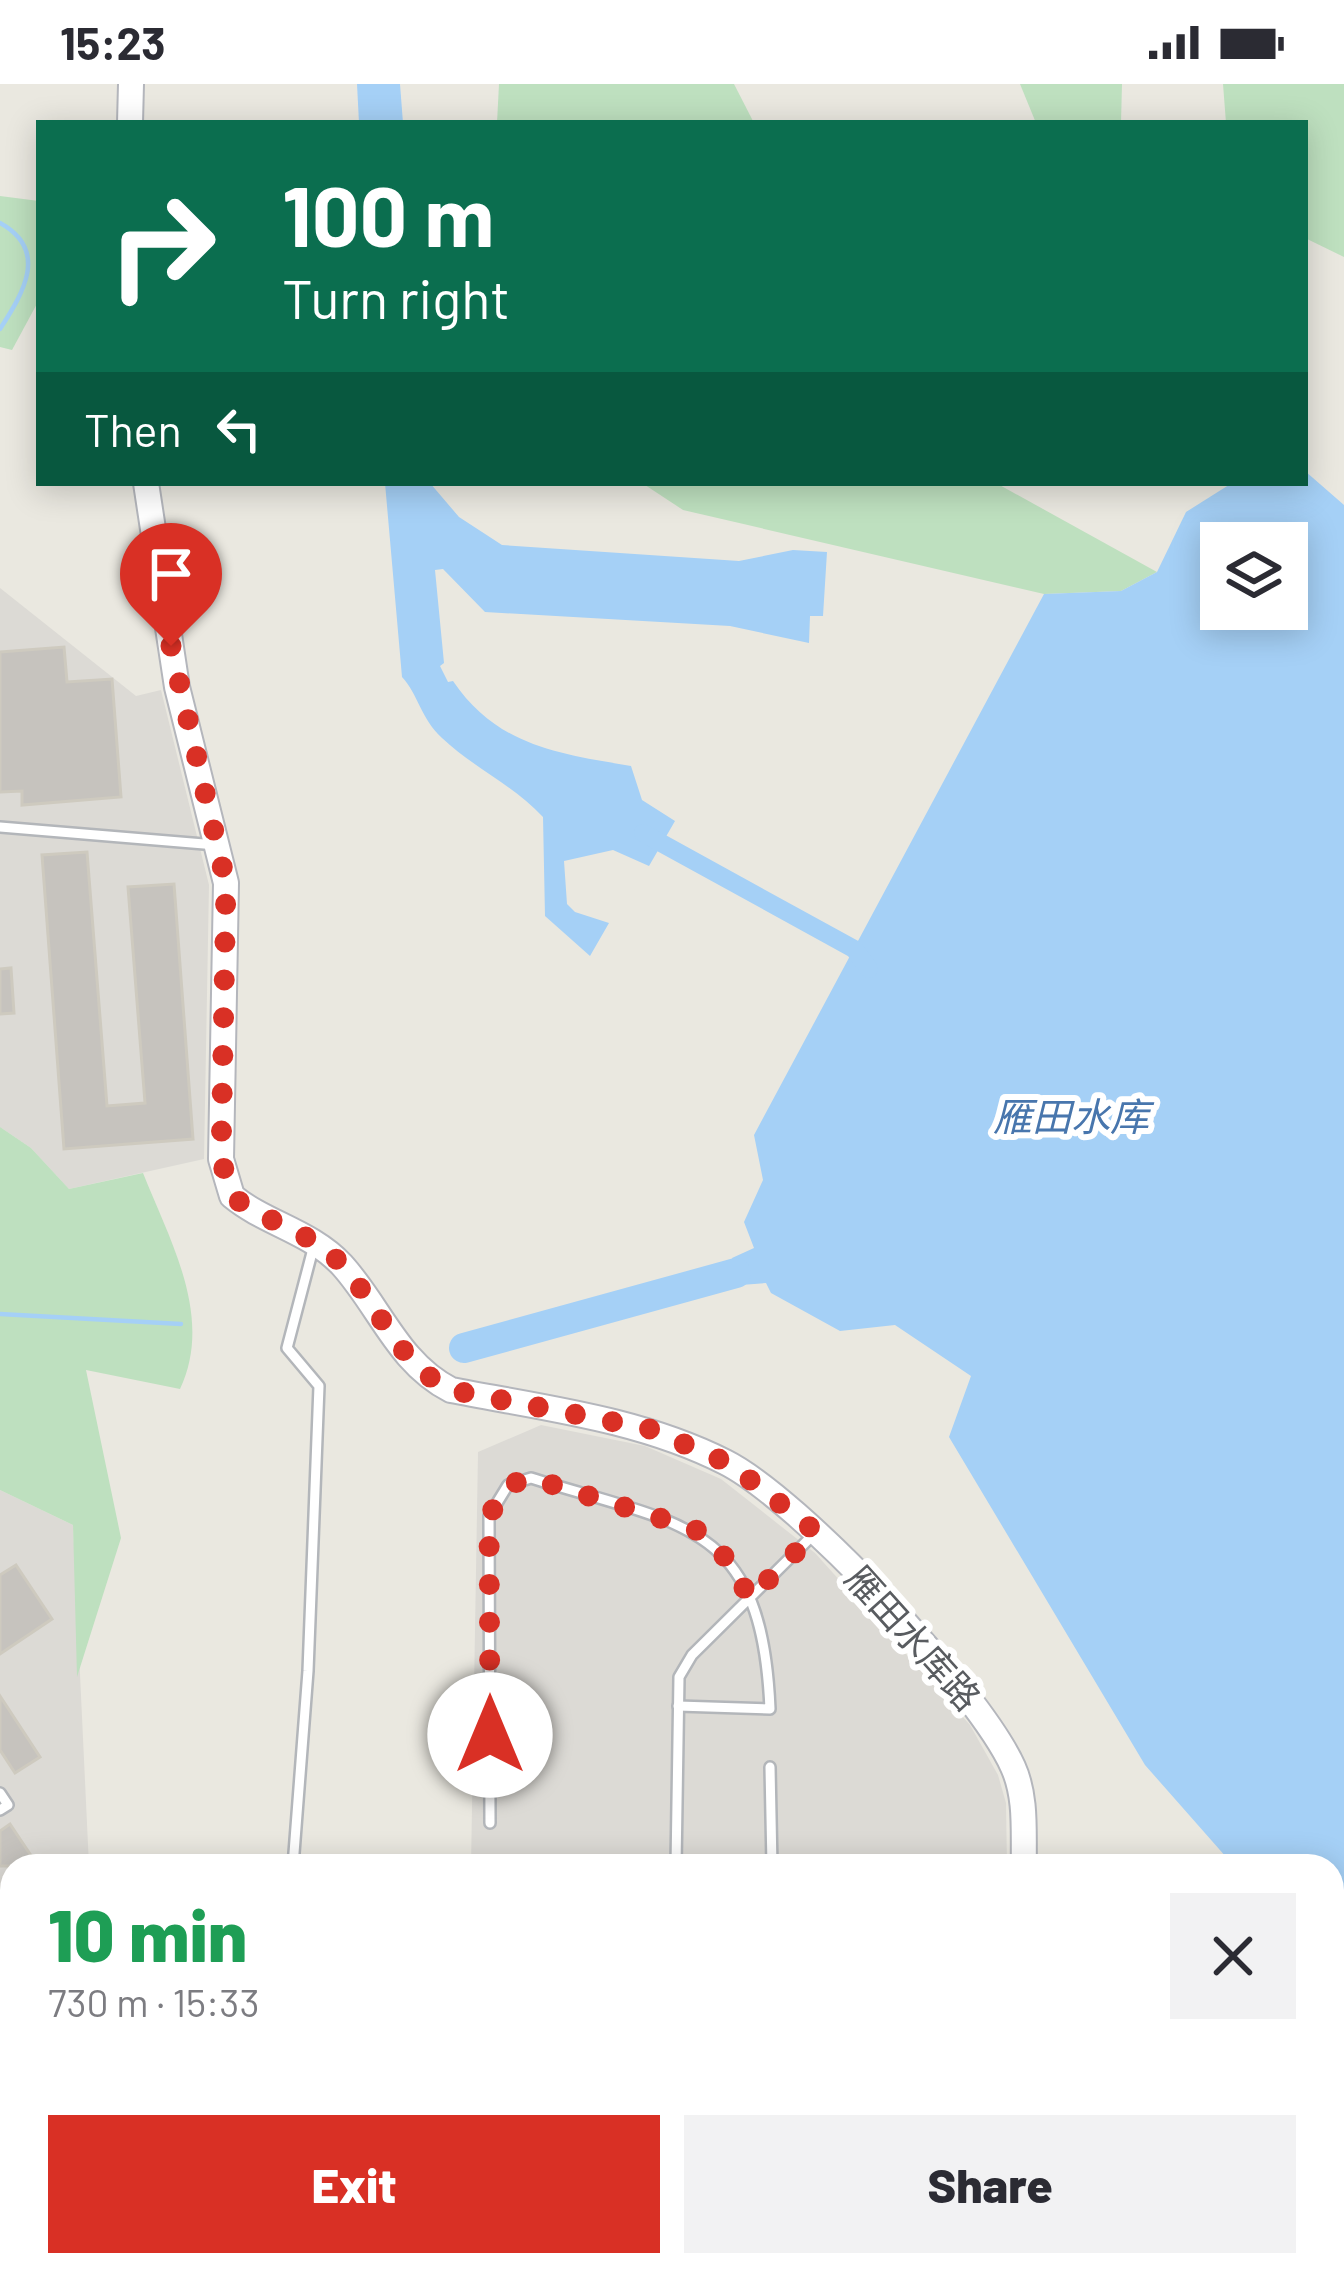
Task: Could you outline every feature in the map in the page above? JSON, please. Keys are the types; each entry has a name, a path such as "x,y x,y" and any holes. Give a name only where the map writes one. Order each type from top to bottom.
{"main road":[{"path":"130,120 131,84"},
{"name":"雁田水库路","path":"146,486 177,687 226,883 223,1178 247,1208 316,1242 342,1265 404,1353 430,1380 451,1390 650,1429 730,1464 816,1532 984,1715 1014,1768 1023,1800 1024,1854"}],"lane":[{"path":"0,827 217,845"},
{"path":"294,1854 308,1671 319,1386 287,1348 316,1242"},
{"path":"490,1822 489,1516 508,1485 531,1478 695,1529 726,1558 767,1639 770,1709 678,1706"},
{"path":"676,1854 679,1677 692,1655 816,1532"},
{"path":"770,1767 772,1854"},
{"path":"0,1793 8,1805 0,1810"}],"shaded area":[{"path":"0,588 136,696 161,690 209,885 204,1159 69,1189 31,1148 0,1127"},
{"path":"541,1425 645,1446 721,1479 815,1553 970,1725 998,1775 1006,1803 1007,1854 471,1854 478,1452"},
{"path":"0,1490 73,1525 88,1854 0,1854"}],"green space":[{"path":"499,84 734,84 752,120 497,120"},
{"path":"1020,84 1122,84 1121,120 1035,120"},
{"path":"1223,84 1344,84 1344,257 1308,239 1308,120 1226,120"},
{"path":"0,196 36,201 36,306 12,350 0,347"},
{"path":"647,486 1001,486 1157,572 1121,591 1044,594 683,510"},
{"path":"0,1127 31,1148 69,1189 143,1173 176,1252 190,1307 189,1362 180,1389 86,1370 121,1538 77,1677 73,1525 0,1490"}],"water":[{"path":"357,84 400,84 403,120 359,120"},
{"name":"雁田水库","path":"1308,474 1344,505 1344,1854 1223,1854 1145,1765 949,1437 971,1376 895,1325 840,1331 771,1293 766,1283 741,1285 732,1258 754,1248 744,1222 763,1180 754,1135 1044,594 1121,591 1157,572 1186,512 1227,486 1308,486"},
{"path":"385,486 433,486 459,517 502,545 739,561 793,550 827,552 823,616 810,616 809,643 730,626 485,612 443,569 435,570 444,663 440,666 448,682 453,681 470,703 510,733 555,751 631,766 642,800 675,821 649,866 613,850 564,861 567,904 575,912 609,923 590,956 545,916 543,817 442,738 402,677"}],"building":[{"path":"64,647 67,682 112,679 121,797 22,805 22,791 0,792 0,652"},
{"path":"87,852 107,1106 145,1103 128,887 174,884 193,1139 64,1149 42,855"},
{"path":"11,968 14,1013 0,1014 0,969"},
{"path":"16,1565 52,1619 0,1654 0,1575"},
{"path":"0,1696 40,1757 15,1773 0,1750"},
{"path":"10,1824 30,1854 0,1854 0,1831"}],"waterway":[{"path":"0,223 15,234 28,259 23,286 0,329"},
{"path":"643,833 854,949 869,969"},
{"path":"464,1348 736,1273"},
{"path":"0,1314 181,1324"}],"route":[{"path":"171,646 226,883 221,1159 232,1196 247,1208 306,1233 342,1265 404,1353 430,1380 451,1390 650,1429 730,1464 816,1532 750,1598 726,1558 695,1529 531,1478 508,1485 489,1516 490,1735"}]}
